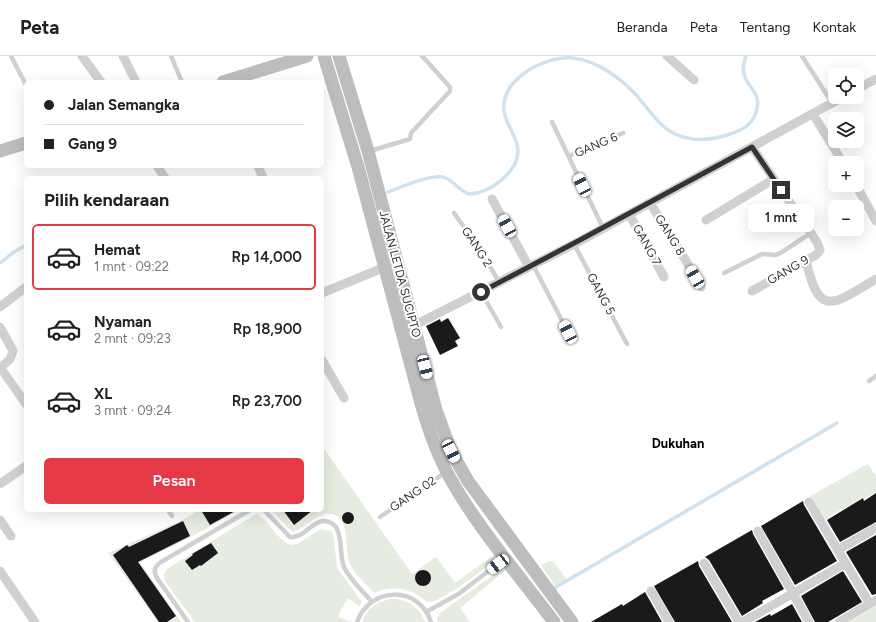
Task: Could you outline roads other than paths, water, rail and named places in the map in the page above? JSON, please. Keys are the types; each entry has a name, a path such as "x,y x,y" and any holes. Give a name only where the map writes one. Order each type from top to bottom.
{"main road":[{"path":"230,80 307,56"},
{"name":"JALAN LETDA SUCIPTO","path":"324,56 358,166 428,429 446,471 466,504 554,622"},
{"name":"JALAN LETDA SUCIPTO","path":"339,56 369,157 436,410 451,451 468,481 572,622"},
{"path":"0,151 24,144"},
{"path":"358,166 369,157"},
{"path":"404,339 416,330"},
{"path":"505,558 517,548"}],"street":[{"path":"82,56 100,80"},
{"path":"123,56 135,80"},
{"path":"667,56 694,80"},
{"path":"864,85 876,79"},
{"path":"416,330 499,282 574,244 830,104"},
{"path":"813,114 839,156"},
{"name":"GANG 9","path":"752,147 819,245 820,250 818,253 752,291"},
{"path":"706,220 774,179"},
{"path":"860,192 876,221"},
{"path":"492,199 531,266"},
{"name":"GANG 8","path":"650,203 702,287"},
{"name":"GANG 7","path":"629,214 664,277"},
{"path":"806,260 814,289 822,298 831,302 838,301 876,279"},
{"path":"324,292 385,267"},
{"path":"0,307 24,289"},
{"path":"0,327 13,351 10,359 0,368 24,401"},
{"path":"325,374 344,398"},
{"path":"0,484 24,467"},
{"path":"809,502 846,563 873,602 839,622"},
{"path":"0,520 11,536"},
{"path":"838,550 876,528"},
{"path":"758,531 809,622"},
{"path":"704,563 739,622"},
{"path":"743,622 846,563"},
{"path":"0,571 35,622"},
{"path":"651,591 669,622"}],"lane":[{"path":"11,56 24,81"},
{"path":"171,56 181,80"},
{"path":"369,157 410,140 410,133 450,91 450,88 422,56"},
{"path":"802,56 828,97"},
{"name":"GANG 6","path":"552,122 603,228"},
{"name":"GANG 6","path":"569,156 623,133"},
{"name":"GANG 2","path":"454,213 481,251 499,282"},
{"path":"724,272 762,254 776,254 782,252 811,233"},
{"name":"GANG 5","path":"574,244 627,344"},
{"path":"531,266 568,332"},
{"path":"481,292 501,327"},
{"path":"869,381 876,376"},
{"name":"GANG 02","path":"380,517 446,471"},
{"path":"169,512 172,516"},
{"path":"188,622 157,578 154,572 155,567 247,512"},
{"path":"266,512 290,537 297,537 320,522 326,522 334,526 340,536 345,568 371,601"},
{"path":"426,612 460,593 505,558"},
{"path":"357,622 363,610 371,601 386,595 399,594 417,602 426,612 431,622"}],"waterway":[{"path":"388,192 408,184 434,177 441,177 446,178 469,194 485,190 501,180 513,167 517,159 518,151 516,141 504,111 505,99 509,89 526,72 538,65 561,58 572,58 591,62 617,77 632,90 662,125 677,135 686,138 703,139 721,137 734,133 745,128 751,122 755,115 758,102 757,97 743,72 746,56"},
{"path":"0,263 24,246"},
{"path":"556,587 837,423"}],"district":[{"name":"Dukuhan","path":"678,443"}]}
